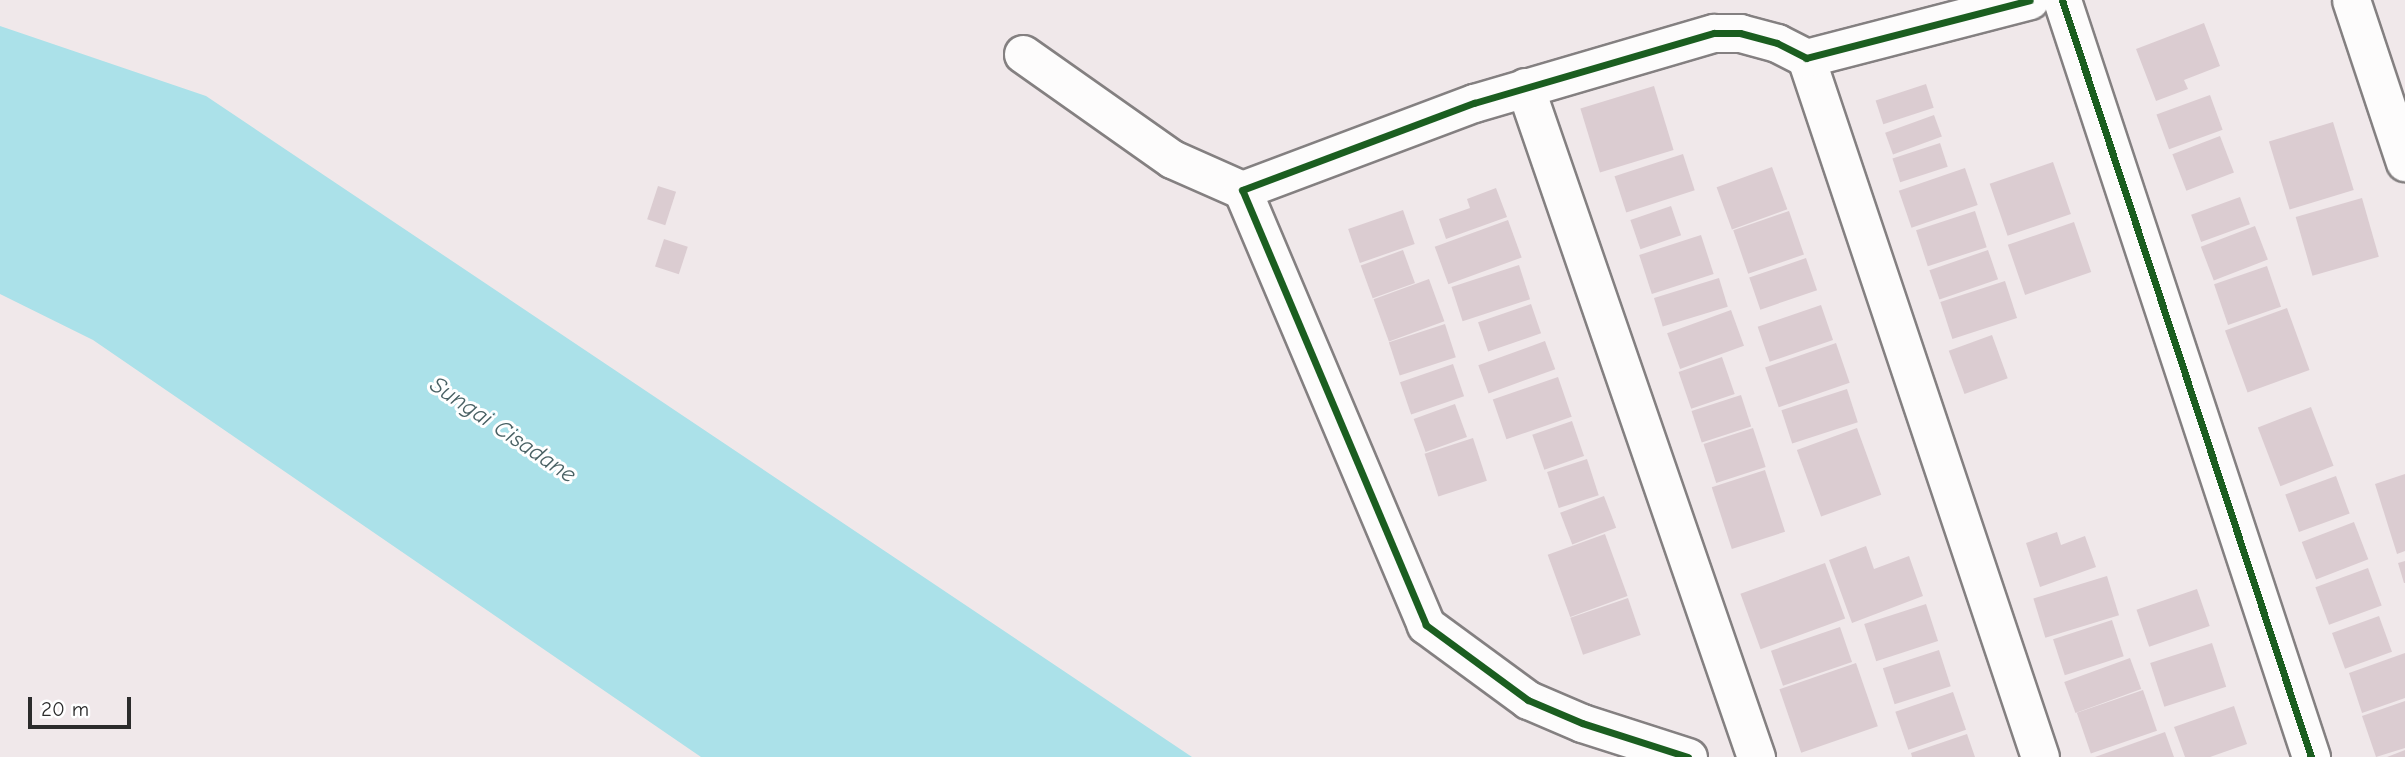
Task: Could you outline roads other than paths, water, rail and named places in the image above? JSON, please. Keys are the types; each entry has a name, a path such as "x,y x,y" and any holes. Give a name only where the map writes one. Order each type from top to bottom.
{"street":[{"path":"1242,190 1474,103 1714,33 1740,33 1777,43 1807,58 2030,0"},
{"path":"2062,0 2311,757"},
{"path":"2351,0 2405,162"},
{"path":"1023,54 1172,159 1242,190 1426,625 1528,700 1582,723 1688,757"},
{"path":"1807,58 2040,757"},
{"path":"1525,87 1756,757"}],"water":[{"name":"Sungai Cisadane","path":"0,26 206,96 1192,757 701,757 93,340 0,294"}]}
